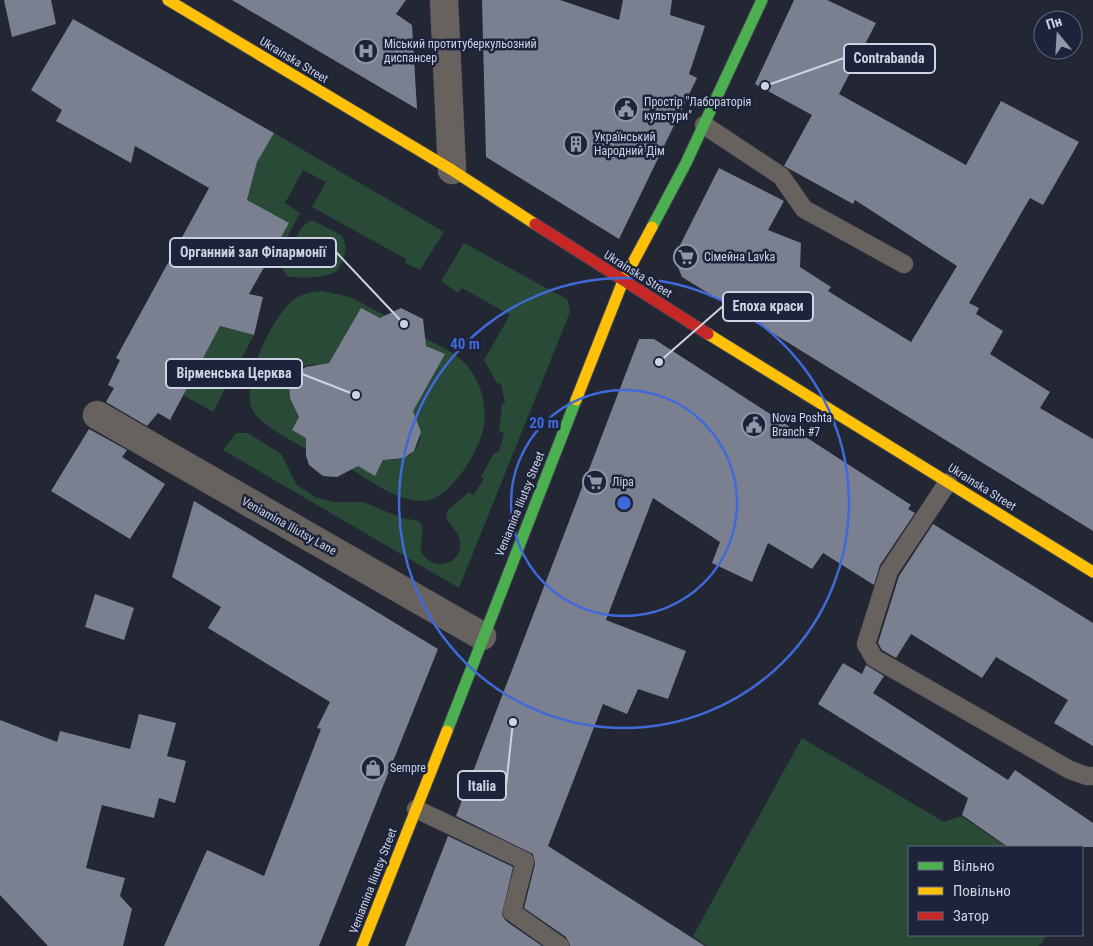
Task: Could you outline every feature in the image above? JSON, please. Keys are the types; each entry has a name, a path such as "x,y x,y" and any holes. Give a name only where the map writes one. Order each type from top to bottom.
{"street":[{"name":"Ukrainska Street","path":"168,0 452,170 623,281 1093,572"},
{"path":"444,0 452,170"},
{"name":"Veniamina Iliutsy Street","path":"362,946 482,636 623,281 704,125 762,0"},
{"name":"Veniamina Iliutsy Lane","path":"97,415 482,636"}],"lane":[{"path":"704,125 781,176 804,209 904,264"},
{"path":"948,482 889,571 866,644 874,658 1070,770 1093,776"},
{"path":"416,809 525,861 512,912 560,946"}],"green space":[{"path":"274,133 444,232 420,270 405,263 406,259 312,207 326,182 303,170 285,203 300,213 271,267 241,261 224,288 257,162"},
{"path":"309,221 314,221 341,235 345,248 342,262 337,271 327,275 305,278 287,276 282,268 282,262 302,227"},
{"path":"464,243 568,300 570,312 459,588 223,450 236,433 248,433 281,454 297,485 315,497 333,502 363,502 402,518 419,521 423,530 421,548 425,557 430,561 443,564 454,559 458,555 460,542 446,518 448,510 469,492 473,495 484,479 481,477 494,453 499,452 504,433 499,431 502,404 505,403 501,384 497,383 484,360 510,315 462,288 458,293 441,281"},
{"path":"322,291 350,297 386,316 380,318 361,309 327,366 310,365 298,370 294,375 291,382 290,398 302,412 292,430 308,439 306,449 277,432 257,417 253,411 250,399 251,384 254,368 261,350 269,333 287,306 302,295"},
{"path":"216,325 254,335 213,412 183,395"},
{"path":"425,338 452,353 469,368 481,392 485,419 482,435 463,472 443,492 433,499 423,501 404,498 394,494 351,469 355,464 375,475 385,458 395,460 404,458 417,447 420,440 420,431 417,422 411,414 444,354 425,345"},
{"path":"802,738 944,822 961,816 1006,846 908,846 908,936 1046,936 1039,946 707,946 693,936"}],"building":[{"path":"4,0 51,0 56,24 12,37"},
{"name":"Міський протитуберкульозний диспансер","path":"232,0 406,0 396,14 412,25 417,109"},
{"path":"482,0 560,0 619,20 623,0 672,0 670,15 705,26 689,74 697,78 619,239 486,157"},
{"path":"794,0 827,0 876,23 839,94 966,165 1001,101 1079,142 1043,205 1030,198 969,303 979,308 976,314 1003,331 990,354 1050,392 1040,408 1093,439 1093,531 682,277 674,257 719,168 784,201 768,230 801,243 800,267 831,287 828,291 911,342 957,266 855,200 853,204 784,166 812,115 755,84"},
{"path":"73,19 274,133 257,162 247,200 289,223 249,294 263,297 254,335 220,326 170,420 158,413 147,426 106,402 114,388 108,385 120,360 116,358 209,188 135,146 131,163 56,121 62,110 31,90"},
{"path":"361,308 380,318 401,308 423,319 426,346 445,354 413,411 421,432 414,451 404,458 383,460 375,476 358,466 337,477 323,476 309,465 306,456 306,438 292,430 299,417 290,398 289,385 292,375 306,367 329,363"},
{"path":"639,339 654,339 911,505 908,509 915,513 880,565 874,585 823,553 812,569 768,543 752,582 712,563 720,542 653,498 606,620 686,651 668,699 638,689 627,714 603,704 548,846 705,946 570,946 566,937 524,908 535,864 533,854 456,816"},
{"path":"89,429 127,450 122,457 165,484 130,539 51,491"},
{"path":"194,501 438,649 319,946 164,946 207,850 264,876 321,729 317,728 330,702 208,628 221,607 172,577"},
{"path":"933,524 1093,623 1093,746 1054,723 1068,700 996,657 982,678 911,634 896,658 882,650 878,643 899,576"},
{"path":"95,594 134,608 124,640 85,627"},
{"path":"843,663 862,674 866,665 884,676 873,693 1008,780 1015,770 1093,823 1093,847 1007,846 962,815 968,798 818,704"},
{"path":"139,714 176,723 167,756 186,761 175,803 159,798 154,818 102,805 86,868 125,878 120,896 132,909 123,946 48,946 0,895 0,720 57,742 60,731 130,749"},
{"path":"448,836 513,867 502,915 506,921 542,946 405,946"}],"traffic: fast":[{"path":"652,227 686,163 762,0"},
{"path":"447,731 576,400"}],"traffic: slow":[{"path":"168,0 452,170 535,224"},
{"path":"576,400 623,281 652,227"},
{"path":"708,334 1093,572"},
{"path":"362,946 447,731"}],"traffic: jam":[{"path":"535,224 708,334"}],"place":[{"name":"Міський протитуберкульозний диспансер","path":"366,51"},
{"name":"Contrabanda","path":"765,86"},
{"name":"Простір \"Лабораторія культури\"","path":"626,109"},
{"name":"Український Народний Дім","path":"576,144"},
{"name":"Сімейна Lavka","path":"686,257"},
{"name":"Органний зал Філармонії","path":"404,324"},
{"name":"Епоха краси","path":"659,362"},
{"name":"Вірменська Церква","path":"356,395"},
{"name":"Nova Poshta Branch #7","path":"754,425"},
{"name":"Ліра","path":"595,482"},
{"name":"Italia","path":"513,722"},
{"name":"Sempre","path":"373,768"}]}
